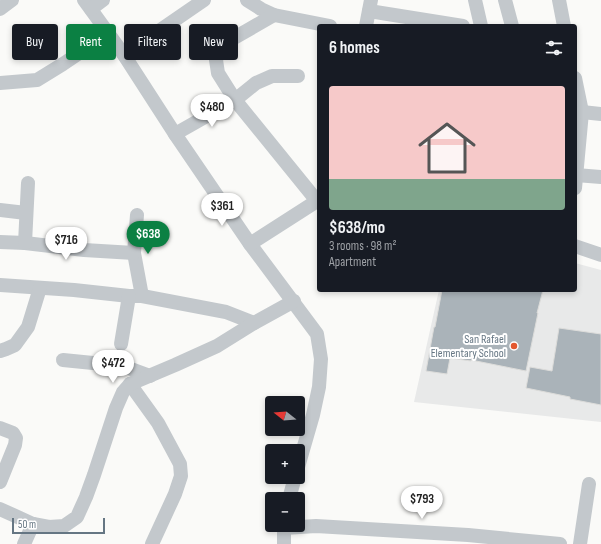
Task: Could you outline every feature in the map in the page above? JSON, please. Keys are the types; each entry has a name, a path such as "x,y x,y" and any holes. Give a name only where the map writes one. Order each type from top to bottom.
{"street":[{"path":"0,9 12,0"},
{"path":"101,24 87,4 103,0"},
{"path":"169,24 204,0"},
{"path":"247,0 274,15 320,24"},
{"path":"475,0 481,24"},
{"path":"505,0 511,24"},
{"path":"560,0 564,24"},
{"path":"366,24 370,5 455,24"},
{"path":"274,15 227,42 219,51 216,60 218,73 235,100 317,200"},
{"path":"116,44 124,55"},
{"path":"0,83 37,80 69,60"},
{"path":"127,60 175,134 250,244 294,301 317,334 320,358 318,387 313,415 305,444"},
{"path":"175,134 235,100 256,83 272,76 298,76"},
{"path":"577,88 582,112 577,170"},
{"path":"582,112 601,114"},
{"path":"577,182 601,177"},
{"path":"25,243 28,183"},
{"path":"250,244 317,202"},
{"path":"0,210 26,213"},
{"path":"121,344 135,296 134,253 137,215"},
{"path":"0,242 134,253"},
{"path":"577,247 601,254"},
{"path":"0,285 135,296 226,312 254,323"},
{"path":"0,351 15,345 28,327 40,288"},
{"path":"0,509 33,524 49,527 64,526 77,517 94,475 116,408 123,392 130,384 175,366 217,346 294,301"},
{"path":"63,360 123,366 150,376"},
{"path":"130,384 158,423 180,464 181,476 175,494 152,544"},
{"path":"0,428 12,433 16,438 15,445 0,482"},
{"path":"580,544 589,484"},
{"path":"24,544 33,524"},
{"path":"305,526 468,535 560,544"},
{"path":"284,532 284,544"}],"shaded area":[{"name":"San Rafael Elementary School","path":"577,264 601,270 601,422 414,402 439,292 577,292"}],"building":[{"path":"442,292 542,292 526,371 471,360 450,358 447,374 426,371"},
{"path":"559,328 601,334 601,405 526,388 530,367 552,371"}],"place":[{"name":"San Rafael Elementary School","path":"514,346"}]}
